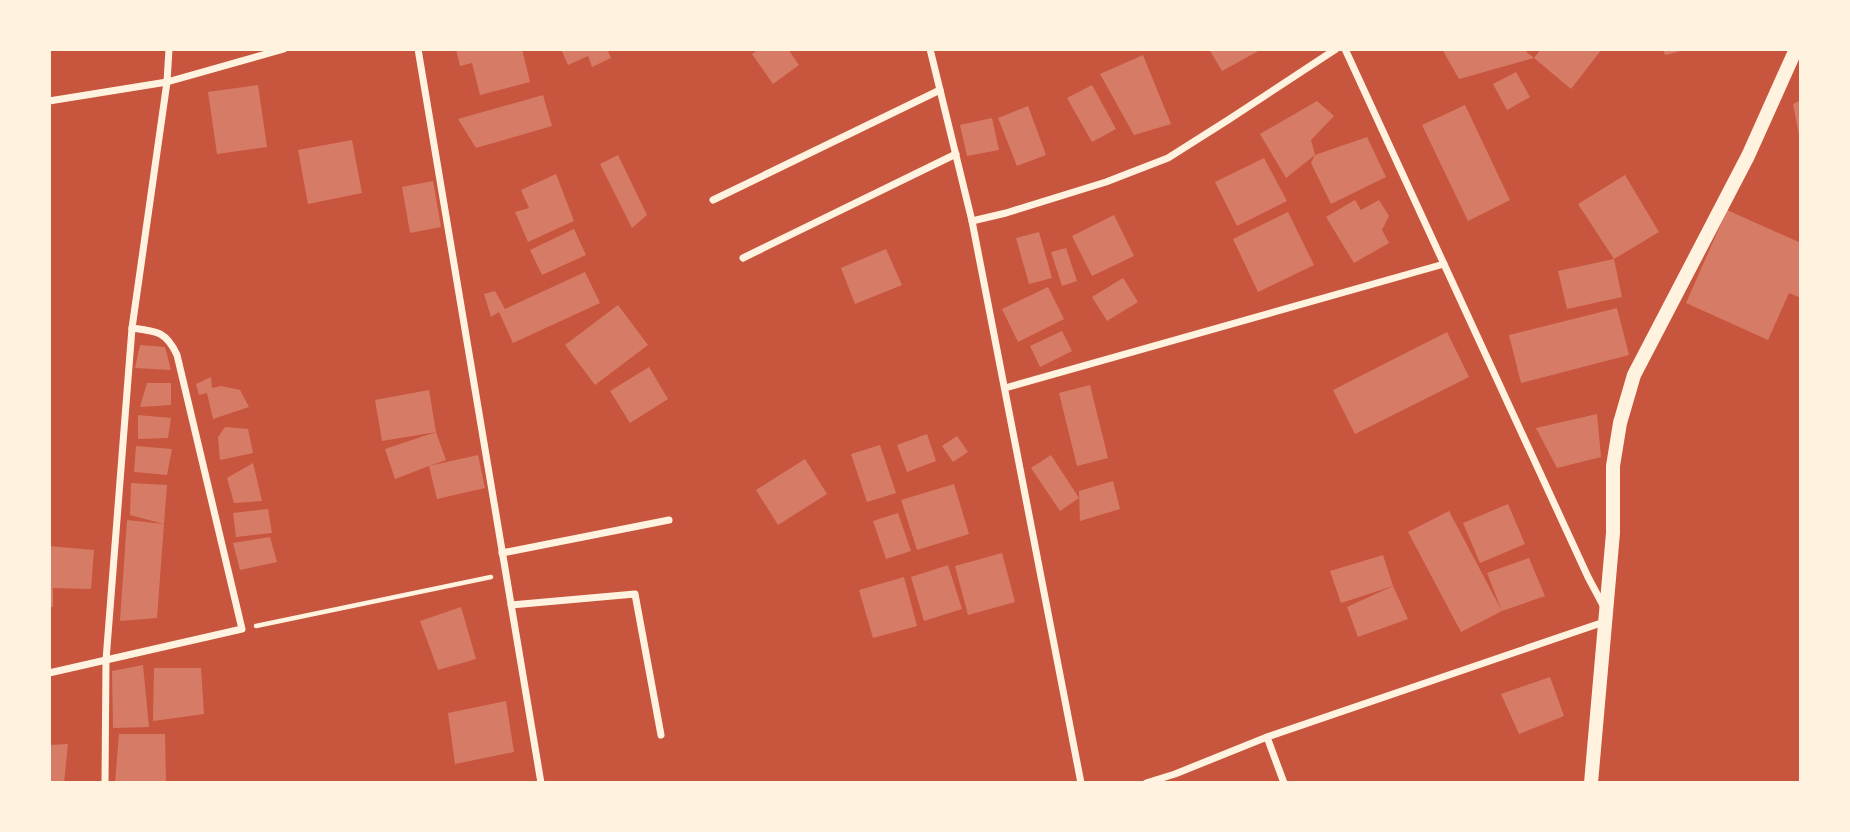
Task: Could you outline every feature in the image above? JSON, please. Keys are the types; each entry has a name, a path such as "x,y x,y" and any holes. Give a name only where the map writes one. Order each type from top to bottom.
{"main road":[{"path":"1591,783 1613,533 1613,466 1620,423 1634,375 1748,156 1796,49"}],"street":[{"path":"105,783 106,660 132,328 167,82 169,49"},
{"path":"49,101 167,82 284,49"},
{"path":"418,49 541,783"},
{"path":"930,49 972,221 1081,783"},
{"path":"972,221 1106,182 1168,158 1336,49"},
{"path":"1146,783 1606,616 1345,49"},
{"path":"713,200 940,90"},
{"path":"743,258 956,154"},
{"path":"1006,388 1444,264"},
{"path":"49,673 242,629 177,355 166,337 156,331 132,328"},
{"path":"502,553 669,520"},
{"path":"511,605 635,594 661,735"},
{"path":"1267,737 1284,783"},
{"path":"1175,774 1179,783"}],"path":[{"path":"242,629 506,574"}],"building":[{"path":"456,49 522,49 530,82 480,95 472,63 460,66"},
{"path":"561,49 607,49 611,58 592,67 588,56 568,65"},
{"path":"759,49 788,49 799,65 773,84 752,54"},
{"path":"1209,49 1262,49 1222,71"},
{"path":"1442,49 1523,49 1534,58 1459,79"},
{"path":"1541,49 1602,49 1571,89 1534,58"},
{"path":"1663,49 1685,49 1685,50 1665,55"},
{"path":"1143,55 1171,124 1134,135 1100,74"},
{"path":"1516,72 1530,97 1507,110 1493,84"},
{"path":"258,85 267,147 217,154 208,92"},
{"path":"1092,85 1116,129 1092,142 1067,98"},
{"path":"543,95 552,126 476,148 458,119"},
{"path":"1801,100 1801,139 1800,140 1793,104"},
{"path":"1317,101 1334,116 1311,140 1315,155 1286,178 1260,134"},
{"path":"1465,105 1510,200 1468,221 1422,125"},
{"path":"1028,106 1046,155 1017,166 998,118"},
{"path":"992,118 999,150 967,156 960,125"},
{"path":"1367,137 1386,177 1331,204 1311,163 1315,155"},
{"path":"352,140 362,193 308,204 298,150"},
{"path":"618,155 647,215 632,228 600,164"},
{"path":"1264,158 1287,201 1237,226 1215,182"},
{"path":"556,174 574,221 528,242 515,212 529,208 521,190"},
{"path":"1625,175 1659,232 1614,259 1578,204"},
{"path":"433,181 441,227 410,233 402,187"},
{"path":"1355,200 1361,210 1379,200 1389,216 1382,230 1389,243 1354,263 1326,217"},
{"path":"1727,210 1801,243 1801,298 1789,293 1768,340 1686,303"},
{"path":"1288,212 1314,265 1258,292 1233,239"},
{"path":"1114,215 1134,256 1092,276 1072,236"},
{"path":"574,229 586,255 542,275 530,250"},
{"path":"1039,232 1052,278 1029,284 1016,238"},
{"path":"1066,248 1077,281 1062,286 1051,252"},
{"path":"886,249 902,285 855,304 841,268"},
{"path":"1614,259 1622,297 1567,309 1558,271"},
{"path":"585,272 600,303 513,343 499,312 491,317 484,294 495,291 505,309"},
{"path":"1123,278 1138,302 1107,321 1092,297"},
{"path":"1048,287 1064,319 1018,342 1002,309"},
{"path":"618,305 648,345 595,385 565,345"},
{"path":"1617,308 1629,355 1521,383 1509,335"},
{"path":"1062,331 1072,351 1040,367 1030,346"},
{"path":"1447,332 1469,377 1355,434 1333,390"},
{"path":"140,345 165,347 171,370 135,368"},
{"path":"649,367 668,399 630,423 610,391"},
{"path":"211,377 212,388 221,386 240,390 249,407 213,419 207,393 199,395 196,384"},
{"path":"147,383 171,383 171,405 140,407"},
{"path":"1090,385 1108,458 1077,466 1059,393"},
{"path":"429,390 436,432 382,441 375,400"},
{"path":"1597,414 1601,457 1557,468 1536,428"},
{"path":"138,415 171,418 168,438 138,439"},
{"path":"225,427 248,429 253,453 220,460 218,437"},
{"path":"436,432 446,460 395,479 385,449"},
{"path":"927,434 936,461 907,472 897,445"},
{"path":"957,436 968,452 953,462 942,446"},
{"path":"880,445 896,493 867,502 851,454"},
{"path":"136,446 172,449 167,475 134,472"},
{"path":"478,455 485,488 437,499 429,466"},
{"path":"1051,455 1079,498 1060,511 1031,468"},
{"path":"805,459 827,494 778,525 756,490"},
{"path":"253,463 262,501 234,503 227,478"},
{"path":"1113,481 1120,509 1080,521 1079,491"},
{"path":"131,483 167,485 164,524 130,515"},
{"path":"954,484 969,534 917,550 901,500"},
{"path":"1508,504 1525,544 1480,563 1463,523"},
{"path":"268,509 272,533 236,537 233,513"},
{"path":"1449,511 1502,611 1461,632 1408,532"},
{"path":"898,513 911,551 886,559 873,521"},
{"path":"127,520 164,524 157,618 120,621"},
{"path":"270,537 277,562 240,570 233,543"},
{"path":"49,546 94,550 91,589 53,588 53,607 49,607"},
{"path":"1002,553 1015,602 968,615 955,566"},
{"path":"1383,555 1393,586 1341,603 1330,571"},
{"path":"1529,558 1545,596 1502,611 1487,573"},
{"path":"948,565 962,609 924,621 911,577"},
{"path":"904,577 917,626 873,638 859,590"},
{"path":"1393,586 1408,619 1358,637 1347,607"},
{"path":"461,607 476,659 438,670 420,621"},
{"path":"143,665 149,727 113,728 112,671"},
{"path":"154,668 201,668 204,714 153,721"},
{"path":"1550,677 1564,716 1519,734 1501,694"},
{"path":"506,701 514,752 455,764 448,713"},
{"path":"119,734 165,734 166,783 115,783"},
{"path":"68,744 64,783 49,783 49,745"}]}
